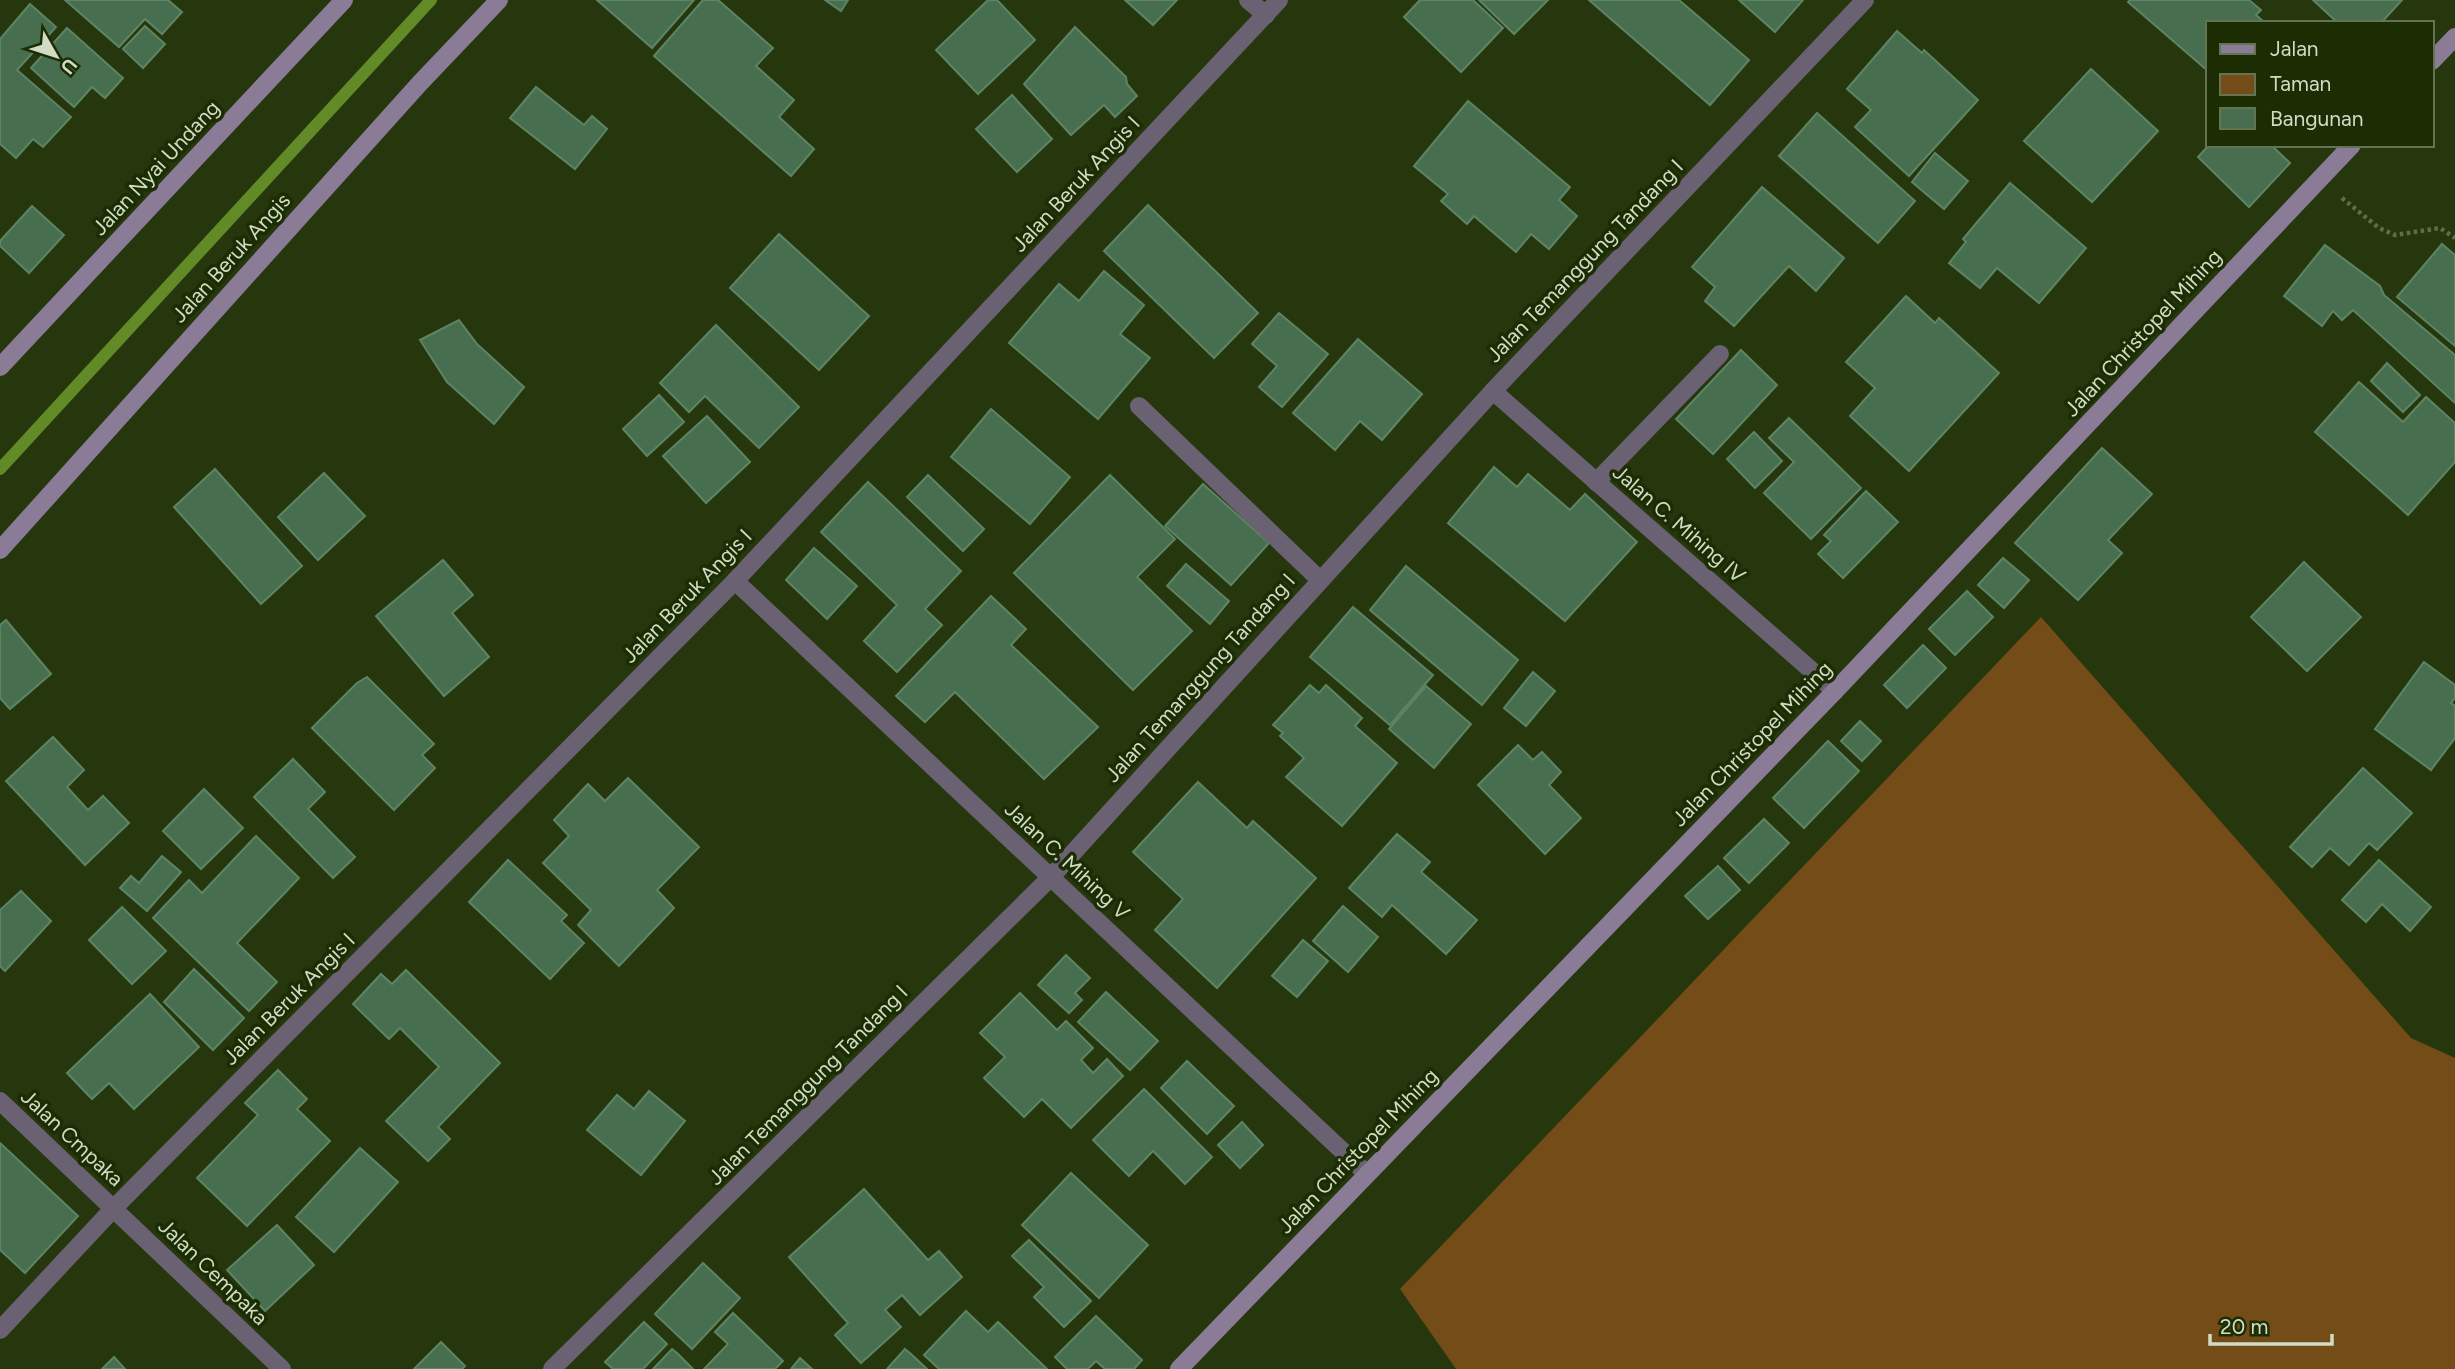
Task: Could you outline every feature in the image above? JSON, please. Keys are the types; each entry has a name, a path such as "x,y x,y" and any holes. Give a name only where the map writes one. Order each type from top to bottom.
{"street":[{"name":"Jalan Nyai Undang","path":"0,368 344,0"},
{"name":"Jalan Beruk Angis","path":"0,550 420,83 499,0"},
{"path":"1248,0 1266,15"},
{"name":"Jalan Beruk Angis I","path":"0,1331 113,1209 735,581 1279,0"},
{"name":"Jalan Temanggung Tandang I","path":"552,1369 1051,877 1319,579 1493,391 1865,0"},
{"path":"2434,59 2455,37"},
{"name":"Jalan Christopel Mihing","path":"1179,1369 1835,691 2350,147"},
{"path":"1596,482 1720,354"},
{"name":"Jalan C. Mihing IV","path":"1493,391 1835,691"},
{"path":"1139,407 1319,579"},
{"name":"Jalan C. Mihing V","path":"735,581 1367,1174"},
{"name":"Jalan Cmpaka","path":"0,1101 113,1209"},
{"name":"Jalan Cempaka","path":"113,1209 282,1369"}],"path":[{"path":"2320,179 2379,228 2395,235 2440,228 2455,238"}],"green space":[{"path":"2041,617 2411,1038 2455,1058 2455,1369 1456,1369 1400,1289"}],"building":[{"path":"65,0 168,0 182,12 162,34 145,19 119,47"},
{"path":"597,0 694,0 652,48"},
{"path":"703,0 718,0 773,48 756,66 794,100 779,117 814,149 791,176 654,56"},
{"path":"825,0 848,0 841,11"},
{"path":"988,0 997,0 1035,40 978,94 936,50"},
{"path":"1125,0 1177,0 1153,25"},
{"path":"1420,0 1473,0 1503,28 1461,72 1404,17"},
{"path":"1479,0 1548,0 1514,34"},
{"path":"1589,0 1679,0 1749,60 1710,105"},
{"path":"1739,0 1803,0 1775,32"},
{"path":"2249,0 2261,10 2256,15 2263,21 2206,21 2206,69 2128,2"},
{"path":"2313,0 2402,0 2383,21 2336,21"},
{"path":"30,4 56,27 17,70 71,117 43,147 33,139 16,158 0,144 0,39"},
{"path":"145,26 165,44 143,68 123,49"},
{"path":"1075,27 1126,77 1127,84 1137,96 1115,117 1104,105 1071,135 1024,84"},
{"path":"67,28 123,78 105,98 92,87 74,107 31,68"},
{"path":"1897,31 1922,53 1924,50 1978,100 1909,176 1855,127 1871,110 1847,89"},
{"path":"2091,69 2158,131 2092,202 2024,141"},
{"path":"536,87 584,125 592,116 607,129 575,169 510,118"},
{"path":"1012,95 1052,139 1017,172 976,129"},
{"path":"1468,101 1570,187 1559,200 1577,216 1549,249 1531,234 1516,252 1474,216 1467,224 1441,201 1448,194 1414,166"},
{"path":"1817,113 1915,201 1878,243 1779,156"},
{"path":"2207,147 2273,147 2290,163 2249,207 2198,157"},
{"path":"1935,153 1968,181 1944,209 1912,182"},
{"path":"2010,183 2086,248 2039,303 1997,268 1980,288 1949,263 1966,242 1963,239"},
{"path":"1762,187 1844,258 1816,291 1789,266 1734,326 1705,301 1715,287 1692,267"},
{"path":"1148,205 1258,313 1214,358 1104,251"},
{"path":"32,206 64,235 29,273 0,246 0,241"},
{"path":"779,234 869,316 819,370 730,288"},
{"path":"2442,244 2455,255 2455,346 2397,297"},
{"path":"2325,245 2380,286 2384,295 2455,355 2455,403 2353,310 2342,320 2333,311 2322,326 2284,296"},
{"path":"1104,271 1144,305 1120,334 1150,358 1098,419 1009,343 1059,284 1079,301"},
{"path":"1906,296 1935,323 1939,318 1999,373 1909,471 1850,416 1875,388 1846,362"},
{"path":"1279,313 1328,354 1282,407 1259,387 1277,366 1252,344"},
{"path":"459,320 477,344 524,387 494,424 447,382 420,340"},
{"path":"716,325 799,407 759,448 705,396 689,412 660,383"},
{"path":"1358,339 1422,394 1382,440 1360,421 1335,450 1293,413"},
{"path":"1741,350 1777,385 1713,454 1676,419"},
{"path":"2387,363 2420,395 2403,412 2371,381"},
{"path":"2359,382 2403,422 2426,397 2455,423 2455,462 2408,515 2315,432"},
{"path":"659,395 684,422 647,456 623,429"},
{"path":"991,409 1070,477 1030,524 951,457"},
{"path":"707,416 750,462 706,503 663,456"},
{"path":"1789,418 1861,488 1811,539 1764,493 1794,462 1769,438"},
{"path":"1754,432 1782,461 1755,488 1727,459"},
{"path":"2102,448 2152,494 2108,540 2122,553 2078,600 2015,543"},
{"path":"1494,467 1517,487 1528,474 1570,510 1585,494 1637,542 1565,621 1448,523"},
{"path":"215,469 302,566 261,604 174,507"},
{"path":"324,473 365,516 318,560 278,517"},
{"path":"928,475 984,529 963,551 907,497"},
{"path":"1110,475 1175,539 1137,577 1192,631 1133,690 1014,573"},
{"path":"868,482 961,571 925,609 942,625 897,672 864,641 897,605 821,532"},
{"path":"1203,484 1269,543 1231,585 1165,526"},
{"path":"1866,491 1898,522 1843,578 1818,554 1831,541 1824,535"},
{"path":"814,548 857,586 827,619 786,580"},
{"path":"2003,558 2029,580 2004,608 1978,585"},
{"path":"443,560 473,595 452,613 489,657 444,696 376,616"},
{"path":"2304,562 2361,617 2307,671 2251,617"},
{"path":"1186,564 1229,601 1210,624 1167,586"},
{"path":"1406,566 1518,660 1482,705 1370,610"},
{"path":"1967,591 1993,617 1955,655 1929,629"},
{"path":"991,596 1026,629 1011,645 1098,727 1044,779 955,692 925,722 896,696"},
{"path":"1353,607 1433,675 1390,725 1310,657"},
{"path":"6,620 51,674 10,709 0,698 0,625"},
{"path":"1923,645 1946,668 1907,708 1884,685"},
{"path":"2424,662 2455,685 2455,698 2451,703 2455,706 2455,738 2431,770 2375,729"},
{"path":"1533,672 1555,691 1526,726 1504,708"},
{"path":"367,677 434,744 422,755 435,768 394,810 312,728 357,683"},
{"path":"1310,685 1319,693 1326,685 1362,718 1355,726 1397,763 1342,826 1286,777 1304,758 1280,736 1283,733 1273,725"},
{"path":"1426,686 1471,724 1434,768 1389,729"},
{"path":"1860,721 1881,741 1862,761 1841,741"},
{"path":"53,737 84,770 67,787 88,810 103,796 129,823 85,865 6,781"},
{"path":"1828,741 1859,771 1804,828 1773,798"},
{"path":"1518,745 1533,760 1542,752 1561,772 1549,785 1581,818 1545,854 1478,785"},
{"path":"293,759 325,792 308,809 355,857 333,878 254,797"},
{"path":"2363,768 2412,813 2377,850 2369,843 2349,865 2330,848 2312,867 2290,847"},
{"path":"628,778 699,847 657,890 674,908 619,966 578,925 591,910 543,863 569,836 554,820 588,784 605,801"},
{"path":"1198,782 1247,828 1253,821 1316,878 1217,988 1155,930 1183,899 1133,852"},
{"path":"204,789 243,828 201,869 163,831"},
{"path":"1764,819 1789,843 1749,883 1724,858"},
{"path":"1397,834 1430,862 1421,872 1477,920 1446,954 1392,905 1382,917 1349,888"},
{"path":"256,836 299,878 237,943 277,982 249,1011 153,918 189,880 202,893"},
{"path":"162,856 181,872 147,911 120,888 131,876 139,883"},
{"path":"508,860 567,915 561,921 584,943 550,979 469,902"},
{"path":"2379,860 2431,907 2410,931 2382,904 2366,922 2342,900"},
{"path":"1718,866 1740,890 1708,919 1685,896"},
{"path":"21,891 51,921 5,971 0,966 0,910"},
{"path":"1343,906 1378,937 1348,972 1313,941"},
{"path":"122,907 166,951 132,984 89,940"},
{"path":"1303,940 1328,961 1297,997 1272,976"},
{"path":"1066,955 1090,978 1075,993 1082,1000 1069,1013 1038,985"},
{"path":"194,969 244,1018 213,1050 164,1002"},
{"path":"406,970 500,1063 438,1127 450,1139 428,1161 386,1121 439,1067 400,1028 389,1039 353,1004 381,974 392,984"},
{"path":"1106,992 1158,1041 1130,1070 1078,1022"},
{"path":"1020,993 1057,1030 1066,1021 1093,1048 1081,1060 1093,1073 1107,1059 1123,1076 1071,1128 1042,1099 1024,1117 984,1078 1005,1057 980,1033"},
{"path":"150,994 199,1047 134,1109 109,1083 92,1099 67,1073"},
{"path":"1187,1061 1234,1106 1207,1134 1161,1088"},
{"path":"278,1070 307,1099 297,1109 330,1141 247,1226 197,1178 258,1115 245,1103"},
{"path":"1144,1089 1212,1157 1185,1184 1153,1151 1129,1176 1093,1140"},
{"path":"649,1091 685,1121 641,1175 587,1130 617,1095 634,1109"},
{"path":"1242,1122 1263,1145 1240,1168 1218,1145"},
{"path":"0,1143 78,1216 25,1273 0,1250"},
{"path":"360,1148 398,1182 334,1252 296,1217"},
{"path":"1071,1173 1148,1245 1099,1298 1022,1225"},
{"path":"864,1189 928,1260 939,1251 962,1277 920,1315 902,1295 885,1310 901,1327 861,1363 835,1335 848,1323 789,1257"},
{"path":"277,1225 314,1265 265,1311 227,1270"},
{"path":"1029,1240 1091,1301 1064,1327 1034,1297 1044,1287 1012,1256"},
{"path":"703,1263 740,1298 692,1349 655,1314"},
{"path":"966,1311 988,1332 998,1322 1047,1369 939,1369 924,1355"},
{"path":"733,1313 783,1361 775,1369 704,1369 728,1344 715,1332"},
{"path":"1096,1316 1142,1360 1134,1369 1105,1369 1096,1361 1088,1369 1067,1369 1055,1357"},
{"path":"644,1322 667,1344 643,1369 613,1369 605,1362"},
{"path":"441,1342 465,1366 462,1369 414,1369"},
{"path":"672,1349 677,1353 693,1369 653,1369"},
{"path":"905,1349 911,1354 927,1369 887,1369"},
{"path":"114,1357 125,1369 102,1369"},
{"path":"800,1358 812,1369 791,1369"}],"waterway":[{"path":"0,469 431,0"}]}
